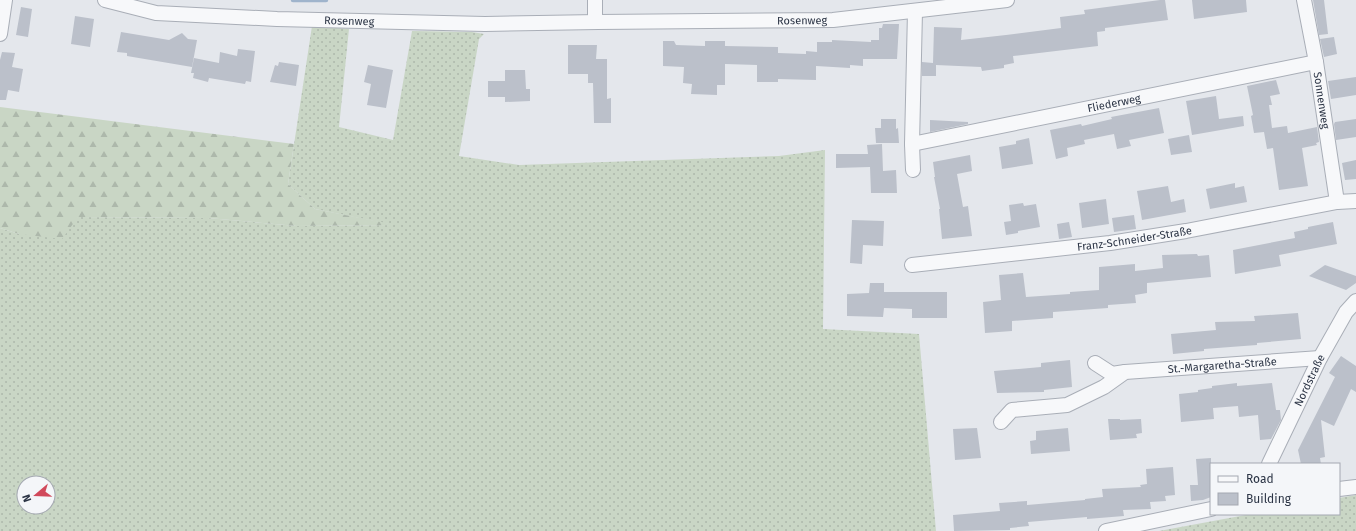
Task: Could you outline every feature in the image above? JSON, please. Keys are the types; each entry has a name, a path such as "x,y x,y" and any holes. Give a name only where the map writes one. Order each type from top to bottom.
{"street":[{"path":"0,34 5,0"},
{"name":"Rosenweg","path":"105,0 156,13 277,19 485,24 833,20 1007,0"},
{"path":"595,0 595,22"},
{"name":"Sonnenweg","path":"1304,0 1316,62 1337,202"},
{"path":"913,170 912,144 915,11"},
{"name":"Fliederweg","path":"912,144 1316,62"},
{"name":"Franz-Schneider-Straße","path":"912,265 1110,244 1337,202 1356,201"},
{"name":"Nordstraße","path":"1269,463 1320,358 1346,312 1356,301"},
{"name":"St.-Margaretha-Straße","path":"1095,363 1112,374 1320,358"},
{"path":"1001,422 1012,410 1067,405 1104,387 1125,372"},
{"path":"1340,489 1356,487"},
{"path":"1106,531 1210,509"}],"green space":[{"path":"312,26 349,29 339,127 393,140 412,31 472,32 484,34 479,39 459,156 519,165 779,156 825,150 823,329 919,334 936,531 0,531 0,228 19,234 78,217 208,218 297,226 393,225 315,209 288,184"},
{"path":"0,107 294,144 288,184 315,209 396,225 297,226 208,218 78,217 62,239 19,234 0,228"},
{"path":"1356,495 1356,531 1159,531 1246,515 1340,515 1340,498"}],"building":[{"path":"1165,0 1168,20 1105,28 1105,31 1097,32 1098,46 1013,56 1014,63 1004,65 1004,68 982,71 981,67 936,65 936,76 922,76 922,62 933,63 934,27 962,28 961,40 1006,35 1061,28 1060,17 1085,14 1084,10"},
{"path":"1192,0 1246,0 1247,12 1194,19"},
{"path":"1313,0 1324,0 1328,34 1319,35"},
{"path":"21,7 32,9 28,37 16,35"},
{"path":"75,16 94,19 90,47 71,44"},
{"path":"883,24 899,24 897,59 863,59 863,66 850,65 850,68 816,66 816,80 778,79 778,82 757,82 757,65 725,64 725,85 717,85 717,95 691,94 692,84 683,83 684,67 663,66 663,41 674,41 676,45 705,46 705,41 725,41 725,46 778,47 778,53 806,54 806,51 817,52 817,42 832,42 832,40 871,42 871,40 879,40 879,28 882,28"},
{"path":"121,32 169,40 182,33 188,39 197,40 192,67 127,56 127,53 117,52"},
{"path":"1334,37 1337,54 1324,57 1320,39"},
{"path":"568,45 597,45 596,59 607,59 607,99 611,98 611,123 594,123 593,83 588,83 588,74 568,74"},
{"path":"238,49 255,51 251,82 246,81 245,84 209,78 208,82 193,78 194,73 191,73 194,58 219,63 220,52 237,56"},
{"path":"2,52 15,53 12,67 23,69 19,92 8,90 6,100 0,100 0,60"},
{"path":"279,62 299,65 296,86 270,82 275,65 278,66"},
{"path":"368,65 393,70 386,108 367,105 371,84 364,82"},
{"path":"505,70 525,70 526,89 530,89 530,101 505,102 505,97 488,97 488,81 505,81"},
{"path":"1356,77 1356,95 1331,99 1328,81"},
{"path":"1276,80 1280,94 1270,96 1272,105 1269,105 1272,128 1287,126 1288,133 1317,127 1319,142 1316,143 1317,145 1302,148 1308,186 1279,190 1273,148 1267,149 1264,132 1254,133 1251,116 1253,115 1247,86"},
{"path":"1216,96 1219,119 1243,116 1244,126 1192,135 1186,101"},
{"path":"1159,108 1164,133 1129,140 1131,146 1117,149 1114,134 1084,140 1085,144 1067,148 1068,156 1056,159 1050,130 1081,124 1082,126 1112,119 1111,117"},
{"path":"881,119 896,119 896,129 898,128 899,143 876,143 875,128 881,128"},
{"path":"1356,119 1356,137 1336,140 1335,122"},
{"path":"930,120 968,122 968,124 930,132"},
{"path":"1189,135 1192,152 1171,155 1168,139"},
{"path":"1029,138 1033,164 1002,169 999,147 1016,144 1016,141"},
{"path":"882,144 883,171 896,170 897,193 871,193 870,167 836,168 836,154 868,154 867,145"},
{"path":"970,155 972,171 957,174 963,207 968,206 972,236 942,239 940,209 934,177 933,162"},
{"path":"1356,160 1356,179 1345,180 1342,163"},
{"path":"1235,183 1235,188 1244,186 1247,202 1210,209 1206,189"},
{"path":"1168,186 1171,202 1184,199 1186,212 1142,220 1137,191"},
{"path":"1106,199 1109,224 1082,228 1079,203"},
{"path":"1023,203 1024,206 1036,204 1040,227 1006,235 1004,222 1011,221 1009,205"},
{"path":"1134,215 1136,229 1114,232 1112,218"},
{"path":"852,220 884,221 883,246 863,245 862,264 850,263"},
{"path":"1069,222 1072,237 1059,239 1057,224"},
{"path":"1333,222 1337,244 1279,255 1281,266 1235,274 1233,250 1295,238 1294,232 1308,229 1308,227"},
{"path":"1197,254 1198,256 1209,255 1211,277 1147,283 1147,293 1135,295 1136,303 1108,305 1108,308 1053,312 1053,318 1012,321 1012,331 985,333 983,302 1001,300 999,275 1023,273 1026,297 1070,294 1070,292 1099,290 1099,267 1135,264 1135,271 1163,268 1162,255"},
{"path":"1325,265 1356,276 1356,283 1346,290 1309,276"},
{"path":"870,283 884,283 884,292 947,292 947,318 912,318 912,309 884,308 883,317 847,316 847,294 869,293"},
{"path":"1298,313 1301,339 1257,343 1257,345 1204,349 1204,351 1173,354 1171,334 1216,330 1215,322 1255,321 1254,316"},
{"path":"1341,356 1356,366 1356,392 1351,389 1334,426 1321,420 1325,457 1320,458 1321,463 1301,463 1298,450 1335,377 1329,373"},
{"path":"1070,360 1072,387 1044,390 1044,392 997,393 994,371 1041,367 1041,363"},
{"path":"1237,383 1237,386 1272,383 1276,410 1280,410 1281,420 1271,439 1260,440 1258,415 1239,417 1238,406 1213,408 1214,419 1181,422 1179,394 1198,392 1198,390 1212,388 1212,386"},
{"path":"1108,419 1141,419 1142,433 1136,434 1137,438 1110,440"},
{"path":"977,428 981,458 955,460 953,429"},
{"path":"1068,428 1070,451 1031,454 1030,441 1036,440 1036,431"},
{"path":"1211,458 1210,497 1203,500 1191,501 1190,485 1198,485 1196,459"},
{"path":"1173,467 1175,495 1165,496 1166,501 1150,502 1151,509 1123,510 1124,516 1087,519 1087,517 1028,522 1029,526 1010,528 1010,530 954,531 953,515 1000,511 999,503 1027,501 1027,505 1103,497 1102,489 1141,487 1140,485 1147,484 1146,469"}],"waterway":[{"path":"293,0 326,0"}]}
